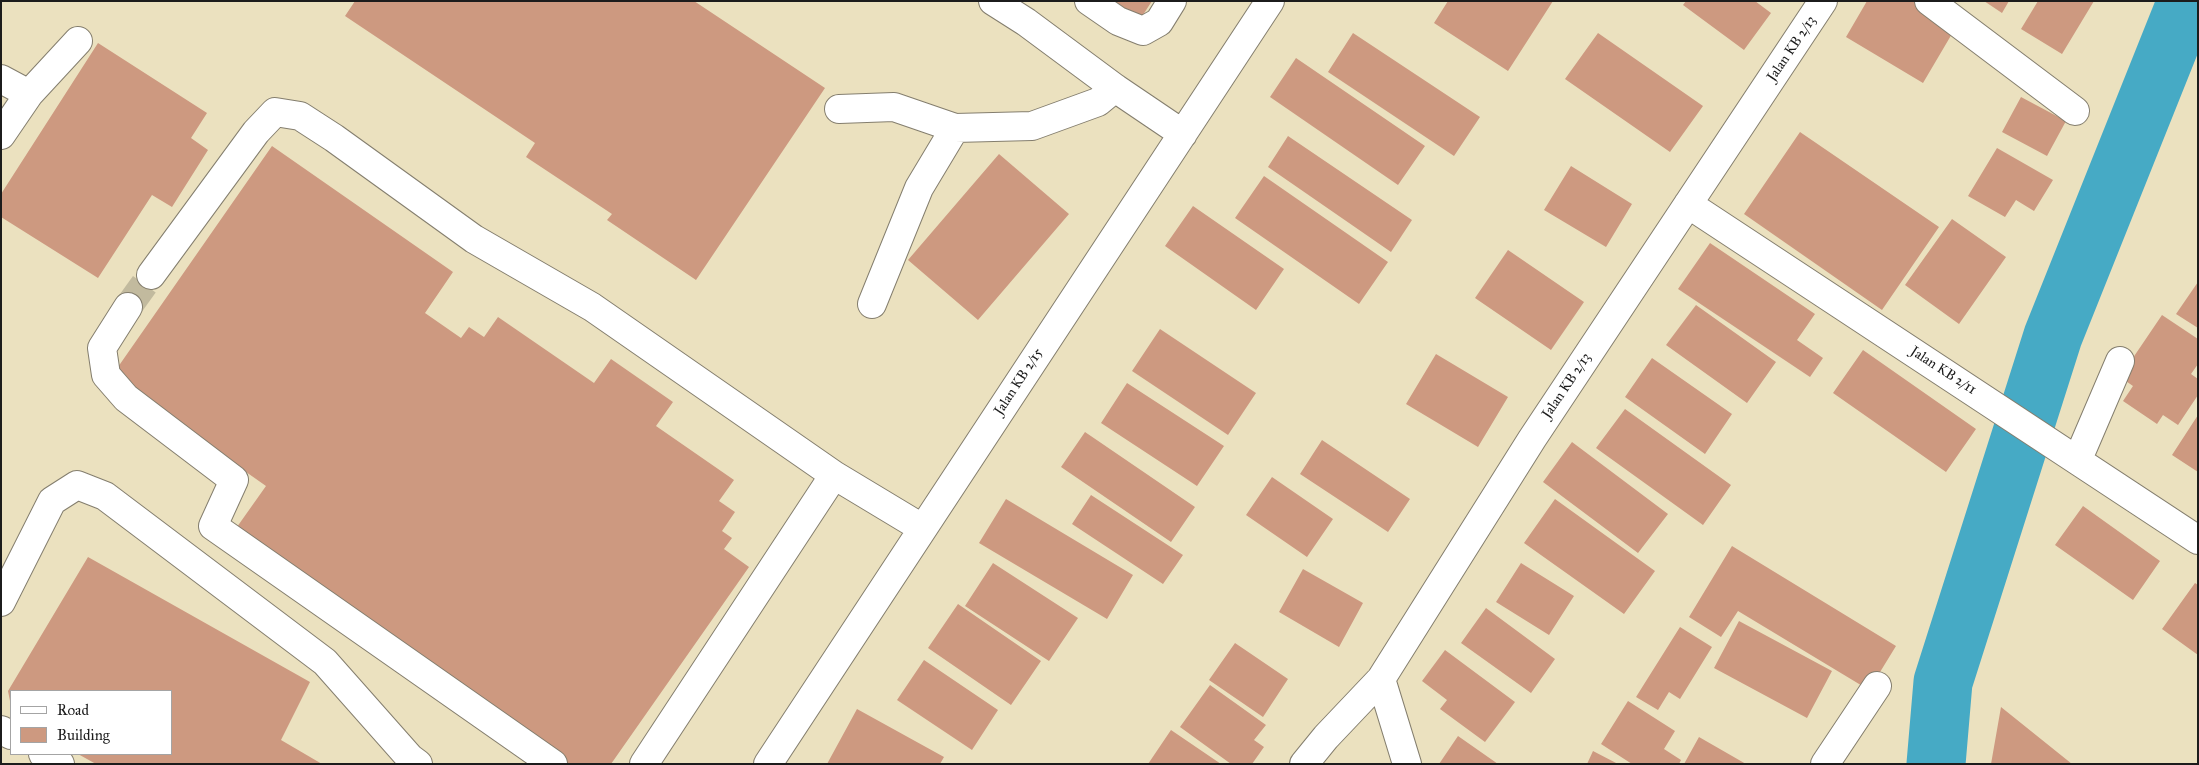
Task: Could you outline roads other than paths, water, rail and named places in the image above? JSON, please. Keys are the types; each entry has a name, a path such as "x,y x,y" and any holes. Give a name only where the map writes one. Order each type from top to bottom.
{"street":[{"path":"993,1 1026,22 1115,88 1183,134"},
{"path":"1089,1 1118,21 1143,31 1159,22 1172,1"},
{"name":"Jalan KB 2/15","path":"768,764 1270,1"},
{"name":"Jalan KB 2/13","path":"1304,764 1326,737 1381,679 1532,439 1824,1"},
{"path":"1929,1 2075,111"},
{"path":"1,135 29,94 78,41"},
{"path":"1,80 29,94"},
{"path":"839,109 894,107 955,128 1032,126 1098,102 1115,88"},
{"path":"151,274 256,132 275,112 300,116 334,138 474,239 592,306 834,475 922,528"},
{"path":"872,304 919,188 955,128"},
{"name":"Jalan KB 2/11","path":"1688,204 2072,455 2198,540"},
{"path":"128,307 102,348 106,375 126,398 234,480 212,526 552,764"},
{"path":"2072,455 2120,361"},
{"path":"644,764 834,475"},
{"path":"1,602 52,501 77,485 106,496 325,662 410,758 418,764"},
{"path":"1381,679 1407,764"},
{"path":"1825,764 1877,686"},
{"path":"45,755 60,764"}],"waterway":[{"path":"1936,764 1943,682 2053,336 2187,1"}],"tunnel":[{"path":"128,307 151,275"}]}
